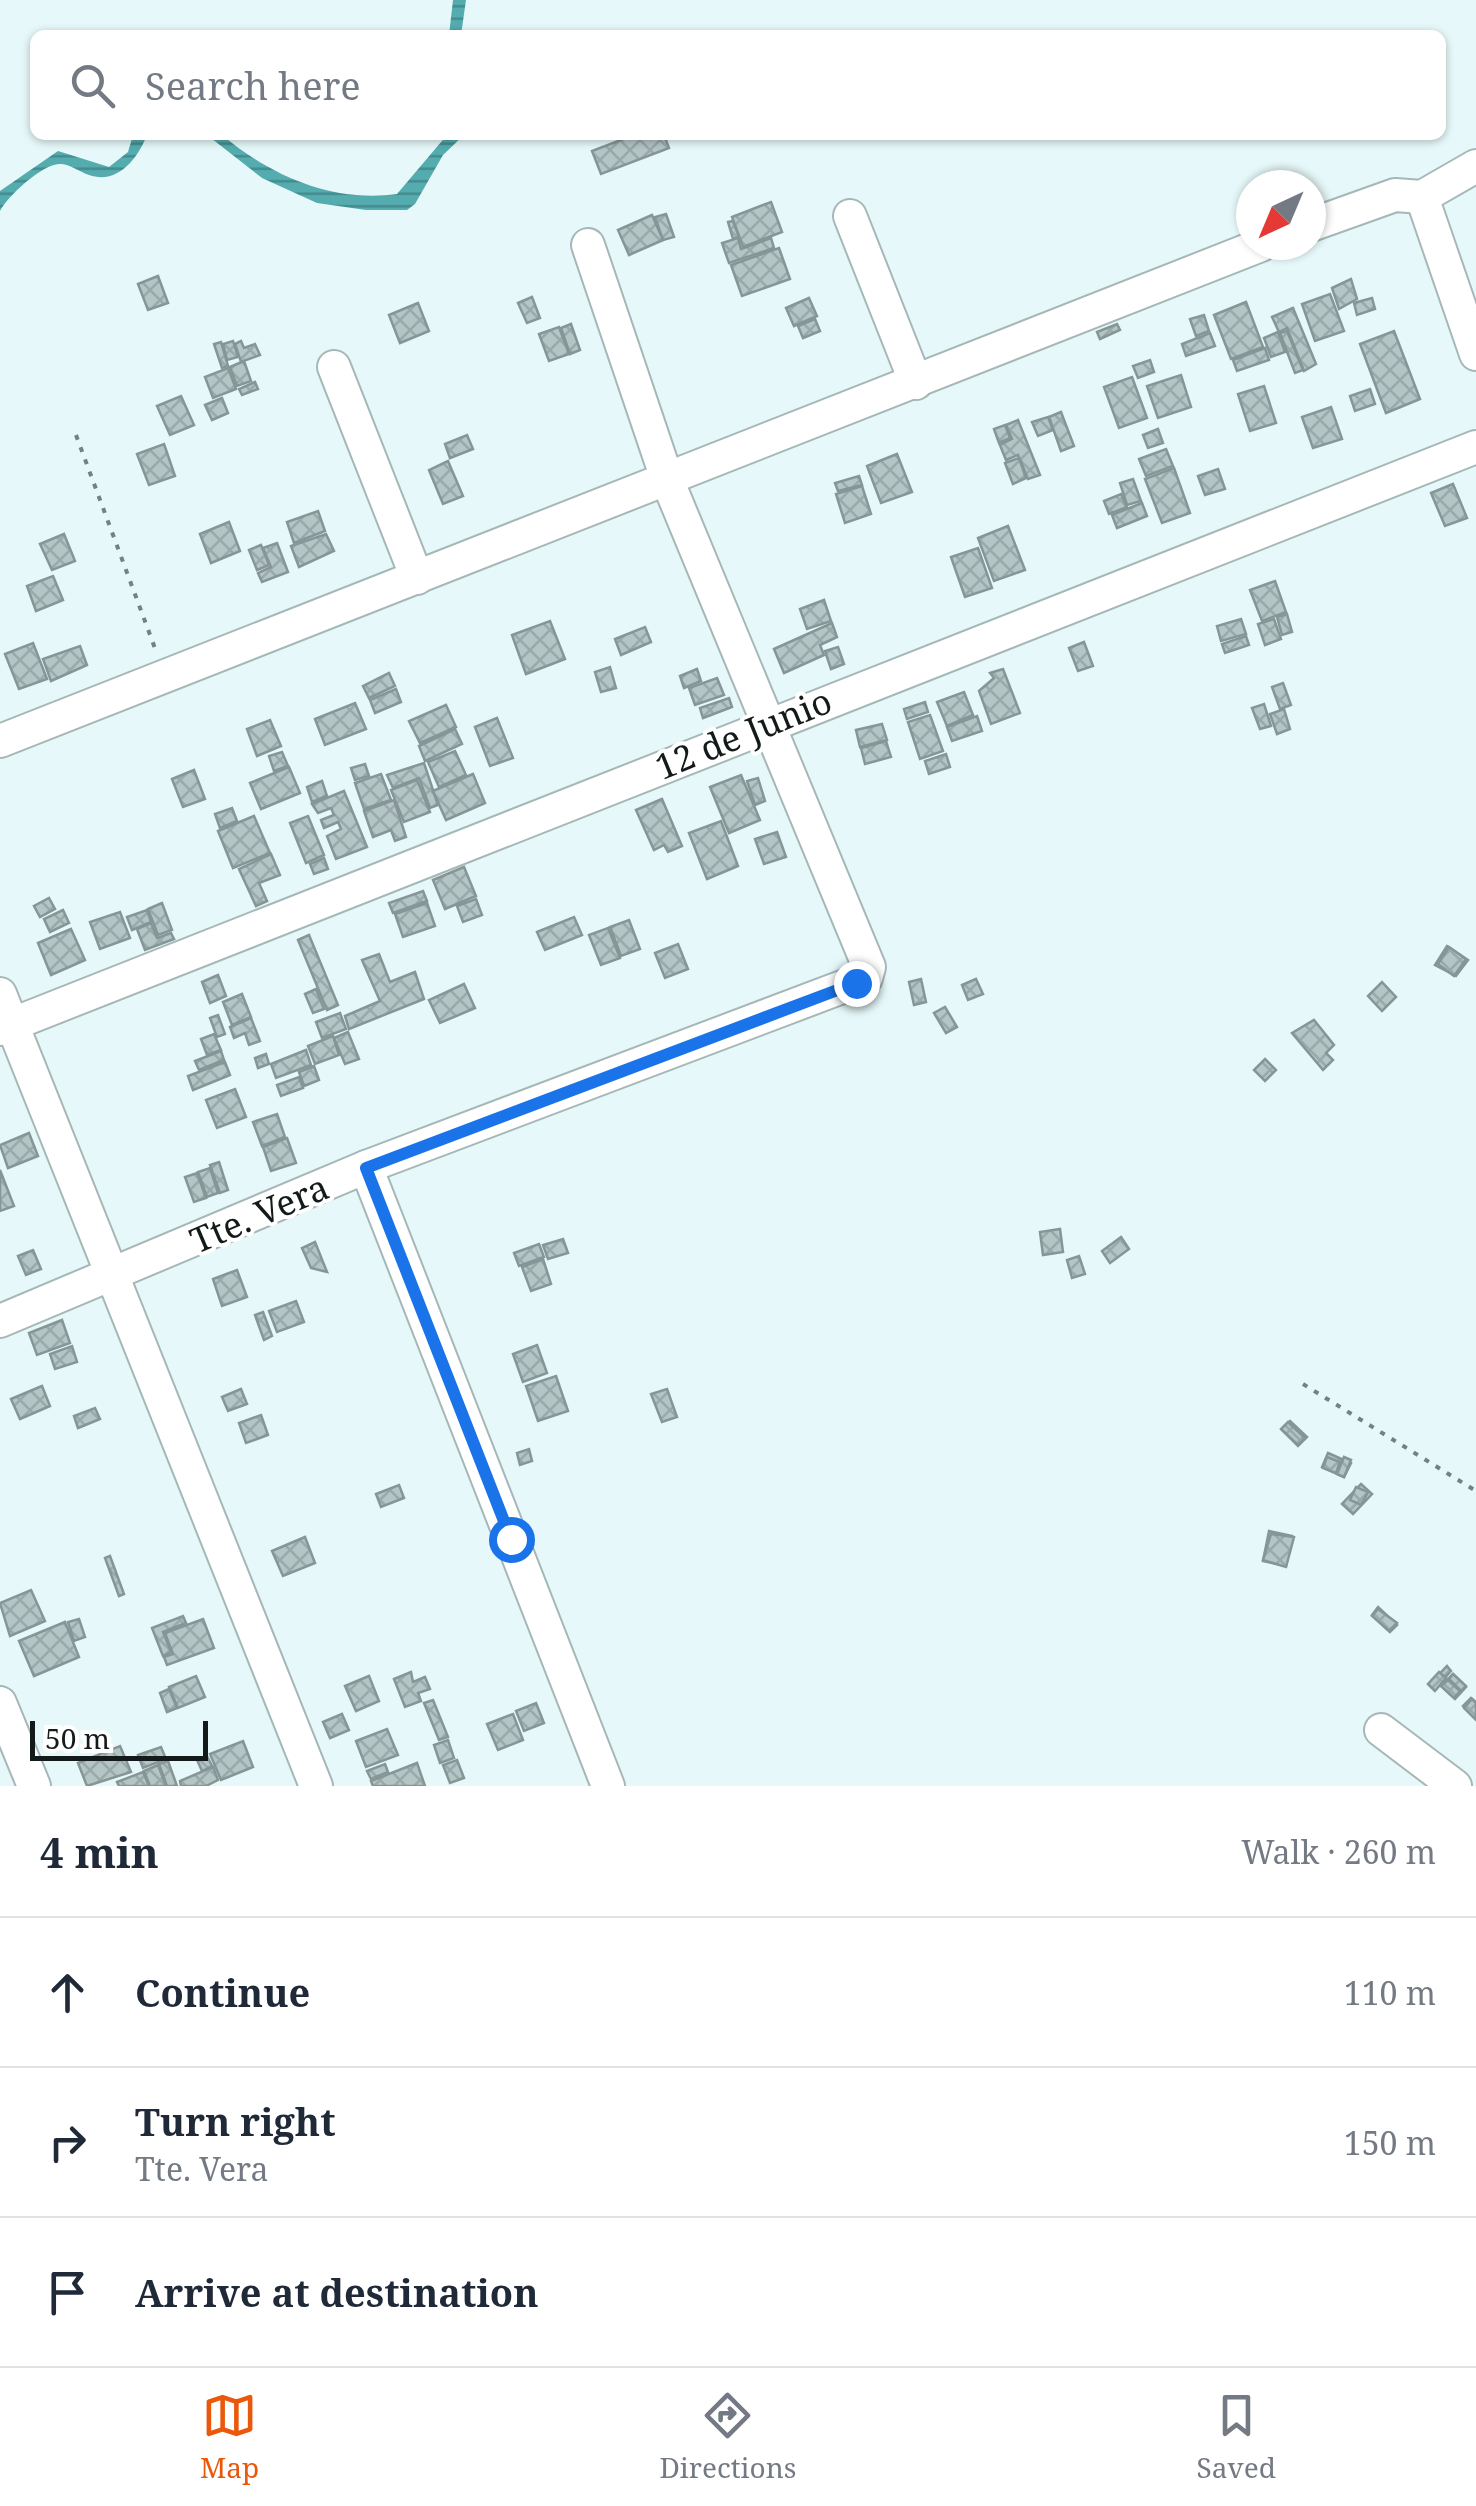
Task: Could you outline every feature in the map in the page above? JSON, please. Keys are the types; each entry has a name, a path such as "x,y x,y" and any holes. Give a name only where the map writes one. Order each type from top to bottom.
{"street":[{"path":"1326,220 1395,195 1422,197 1476,166"},
{"path":"1422,197 1476,354"},
{"path":"850,216 916,383"},
{"path":"588,245 668,482 767,723"},
{"path":"0,741 668,482 1236,255"},
{"path":"334,367 417,578"},
{"name":"12 de Junio","path":"4,1016 1476,448"},
{"name":"Tte. Vera","path":"0,1321 366,1168 866,978 869,967 767,723"},
{"path":"4,1016 114,1276 316,1786"},
{"path":"366,1168 608,1786"},
{"path":"0,1703 34,1786"},
{"path":"1381,1730 1456,1786"}],"path":[{"path":"76,435 165,676"},
{"path":"1303,1384 1476,1492"}],"water":[{"path":"453,0 466,0 462,30 450,30"},
{"path":"132,140 144,140 126,167 109,176 89,175 60,164 44,169 26,182 0,211 0,191 58,151 109,167 128,152"},
{"path":"213,140 228,140 261,163 304,183 373,196 397,194 443,140 459,140 443,155 415,204 407,210 366,210 317,203 262,178"}],"building":[{"path":"621,140 666,140 669,148 601,174 592,151"},
{"path":"771,202 782,232 743,247 732,217"},
{"path":"666,214 674,237 663,240 655,217"},
{"path":"652,215 663,240 629,255 618,230"},
{"path":"733,221 739,237 733,239 728,222"},
{"path":"738,238 741,249 771,238 774,248 729,263 722,243"},
{"path":"779,248 790,279 742,296 731,265"},
{"path":"158,276 168,303 148,310 138,284"},
{"path":"1351,279 1357,299 1339,309 1332,288"},
{"path":"1330,294 1344,331 1315,341 1302,304"},
{"path":"532,297 540,318 527,323 518,303"},
{"path":"809,298 817,316 794,326 786,308"},
{"path":"1372,298 1375,309 1357,315 1354,303"},
{"path":"1246,302 1263,347 1231,359 1214,315"},
{"path":"418,303 429,331 400,343 389,315"},
{"path":"1293,308 1316,364 1304,371 1287,328 1279,332 1272,317"},
{"path":"1204,315 1209,331 1196,336 1190,319"},
{"path":"815,319 820,331 803,338 798,326"},
{"path":"571,324 580,350 570,354 561,328"},
{"path":"1117,324 1120,330 1100,339 1097,332"},
{"path":"559,327 569,354 549,361 539,334"},
{"path":"1287,331 1303,370 1295,373 1280,333"},
{"path":"1394,331 1420,399 1386,413 1360,344"},
{"path":"1278,332 1285,352 1271,357 1264,338"},
{"path":"1210,333 1215,346 1186,356 1182,344"},
{"path":"233,341 238,357 227,360 223,344"},
{"path":"241,341 244,348 255,344 260,355 241,362 235,344"},
{"path":"221,342 228,366 222,368 214,344"},
{"path":"1265,348 1269,360 1237,371 1233,360"},
{"path":"1150,360 1154,372 1138,378 1133,366"},
{"path":"244,361 251,381 237,386 230,367"},
{"path":"228,368 236,389 213,398 205,377"},
{"path":"1181,375 1191,407 1158,418 1147,386"},
{"path":"1132,377 1147,418 1119,428 1104,387"},
{"path":"255,382 258,389 242,395 239,389"},
{"path":"1264,386 1276,423 1250,431 1238,394"},
{"path":"1370,389 1375,404 1355,411 1350,396"},
{"path":"181,396 194,425 170,435 157,406"},
{"path":"222,398 228,413 212,420 205,405"},
{"path":"1331,407 1342,439 1313,448 1302,417"},
{"path":"1061,412 1074,446 1061,451 1049,417"},
{"path":"1048,417 1053,430 1038,436 1032,422"},
{"path":"1018,420 1040,475 1028,479 1018,455 1006,460 1000,445 1012,439 1006,425"},
{"path":"1005,425 1010,438 999,443 994,429"},
{"path":"1158,429 1163,443 1148,448 1143,435"},
{"path":"467,435 473,449 450,458 445,444"},
{"path":"164,444 175,476 149,485 137,454"},
{"path":"1166,449 1173,466 1146,476 1139,459"},
{"path":"897,454 912,492 881,503 867,466"},
{"path":"1019,458 1026,478 1013,484 1005,463"},
{"path":"448,461 463,496 443,504 429,470"},
{"path":"1174,468 1190,513 1162,523 1145,479"},
{"path":"1218,469 1225,489 1205,495 1198,476"},
{"path":"859,476 862,485 838,491 835,483"},
{"path":"1133,479 1141,501 1127,505 1120,483"},
{"path":"1453,484 1467,518 1445,526 1431,493"},
{"path":"862,486 871,514 845,523 836,494"},
{"path":"1121,494 1127,507 1109,514 1104,501"},
{"path":"1142,503 1147,516 1117,528 1112,515"},
{"path":"318,511 325,531 294,543 287,522"},
{"path":"229,522 240,551 211,563 200,534"},
{"path":"1008,526 1025,570 994,581 978,538"},
{"path":"64,534 75,561 52,570 40,544"},
{"path":"326,534 334,551 299,567 291,546"},
{"path":"277,543 288,572 262,582 258,573 271,567 263,548"},
{"path":"261,545 269,565 257,570 249,550"},
{"path":"978,548 992,588 965,597 951,557"},
{"path":"53,576 63,600 36,611 27,586"},
{"path":"1275,581 1286,612 1262,621 1250,590"},
{"path":"824,600 831,621 807,629 800,609"},
{"path":"1287,614 1292,632 1282,635 1277,617"},
{"path":"1241,619 1246,634 1221,641 1217,626"},
{"path":"1274,619 1281,639 1265,645 1258,624"},
{"path":"550,621 565,659 526,674 512,635"},
{"path":"832,623 837,637 820,645 824,655 784,673 774,649"},
{"path":"645,627 651,642 621,655 615,639"},
{"path":"1246,636 1249,645 1225,653 1222,644"},
{"path":"1084,642 1093,666 1078,671 1069,648"},
{"path":"33,643 47,679 19,689 5,654"},
{"path":"80,646 87,665 51,681 43,659"},
{"path":"838,647 844,664 831,669 825,651"},
{"path":"610,667 616,688 601,692 595,672"},
{"path":"697,669 701,681 684,688 680,676"},
{"path":"1003,669 1020,713 991,724 979,691 994,678 990,673"},
{"path":"389,673 395,686 369,698 363,686"},
{"path":"717,678 724,695 695,705 689,688"},
{"path":"1283,683 1291,705 1280,709 1272,687"},
{"path":"396,689 401,702 375,713 370,700"},
{"path":"964,692 973,715 947,726 937,702"},
{"path":"729,698 732,707 703,718 700,708"},
{"path":"925,702 928,712 907,719 904,709"},
{"path":"355,703 366,729 325,745 315,719"},
{"path":"1264,704 1271,726 1260,729 1252,708"},
{"path":"446,705 456,727 420,743 409,721"},
{"path":"1284,709 1290,729 1277,734 1270,714"},
{"path":"930,715 943,751 920,759 908,722"},
{"path":"977,716 982,731 952,741 947,727"},
{"path":"497,718 513,758 490,766 475,727"},
{"path":"270,720 281,746 257,756 247,729"},
{"path":"882,724 887,740 860,747 856,730"},
{"path":"455,729 462,744 425,761 419,746"},
{"path":"886,741 891,757 865,764 861,748"},
{"path":"455,751 466,775 439,787 428,762"},
{"path":"282,752 288,766 274,771 269,756"},
{"path":"946,754 950,767 929,774 925,761"},
{"path":"424,763 438,805 430,808 419,778 393,788 387,775"},
{"path":"365,764 369,776 355,780 351,768"},
{"path":"289,767 300,793 261,809 250,783"},
{"path":"194,770 205,799 183,807 172,779"},
{"path":"381,774 391,800 364,809 355,783"},
{"path":"473,774 485,803 446,820 433,791"},
{"path":"741,775 760,820 729,833 710,787"},
{"path":"758,778 765,801 755,805 747,781"},
{"path":"417,780 430,812 404,822 391,790"},
{"path":"322,781 327,796 312,802 307,787"},
{"path":"344,791 367,847 336,859 327,836 341,829 338,822 324,828 321,820 334,815 331,808 318,813 312,804"},
{"path":"662,799 682,846 668,852 664,845 654,850 636,810"},
{"path":"394,800 406,837 395,841 391,830 373,837 364,811"},
{"path":"232,808 237,821 220,828 215,814"},
{"path":"254,816 270,853 233,868 218,831"},
{"path":"308,816 324,855 306,863 290,823"},
{"path":"721,821 738,866 707,879 689,833"},
{"path":"777,832 786,857 764,864 755,839"},
{"path":"271,854 280,875 259,883 267,901 256,906 239,869"},
{"path":"324,858 328,869 314,874 310,864"},
{"path":"464,867 476,896 445,909 433,880"},
{"path":"423,891 427,901 393,913 389,903"},
{"path":"49,898 55,909 40,917 34,906"},
{"path":"476,899 482,915 463,922 457,906"},
{"path":"162,903 172,930 158,935 148,909"},
{"path":"427,903 435,926 403,937 395,914"},
{"path":"63,910 69,923 50,932 44,919"},
{"path":"147,910 151,922 132,930 127,917"},
{"path":"120,912 130,938 100,949 90,922"},
{"path":"574,917 582,935 545,950 537,932"},
{"path":"629,920 640,949 621,956 610,927"},
{"path":"151,923 157,938 171,933 174,939 145,950 137,929"},
{"path":"608,928 620,958 601,965 589,935"},
{"path":"71,929 85,960 51,975 38,943"},
{"path":"309,935 338,1005 327,1010 298,940"},
{"path":"678,944 688,969 665,978 655,953"},
{"path":"1447,946 1468,960 1456,976 1435,965"},
{"path":"1449,947 1466,959 1454,976 1438,964"},
{"path":"379,954 390,982 415,972 424,999 349,1029 345,1016 380,1001 362,960"},
{"path":"218,975 226,996 210,1003 202,982"},
{"path":"921,979 926,1002 914,1005 909,982"},
{"path":"976,979 983,994 968,1000 962,985"},
{"path":"1382,982 1396,997 1382,1011 1368,996"},
{"path":"464,984 475,1008 440,1023 429,1000"},
{"path":"316,989 324,1009 313,1013 305,994"},
{"path":"242,994 251,1017 232,1025 223,1002"},
{"path":"945,1007 957,1027 946,1033 934,1013"},
{"path":"340,1013 346,1029 322,1038 316,1022"},
{"path":"218,1015 225,1034 217,1037 210,1018"},
{"path":"251,1018 260,1041 249,1045 245,1033 234,1038 230,1027"},
{"path":"1314,1020 1334,1045 1326,1053 1333,1060 1323,1070 1292,1033"},
{"path":"348,1032 359,1059 345,1064 334,1038"},
{"path":"214,1034 221,1050 207,1055 201,1039"},
{"path":"333,1036 339,1055 315,1064 308,1046"},
{"path":"306,1050 311,1065 276,1078 271,1064"},
{"path":"221,1051 224,1060 199,1070 195,1061"},
{"path":"266,1054 269,1064 258,1068 255,1058"},
{"path":"1265,1059 1276,1070 1265,1081 1254,1070"},
{"path":"225,1062 230,1075 193,1090 188,1076"},
{"path":"314,1066 319,1080 304,1086 299,1072"},
{"path":"299,1077 303,1088 281,1096 277,1085"},
{"path":"235,1089 246,1117 217,1128 206,1100"},
{"path":"277,1114 285,1137 262,1146 253,1122"},
{"path":"29,1133 38,1156 8,1168 0,1145"},
{"path":"287,1138 296,1163 271,1171 263,1147"},
{"path":"219,1162 228,1190 220,1193 210,1165"},
{"path":"210,1168 218,1193 207,1197 198,1172"},
{"path":"0,1170 14,1206 0,1211"},
{"path":"197,1173 206,1198 194,1202 185,1177"},
{"path":"1060,1229 1063,1252 1043,1255 1040,1232"},
{"path":"1121,1237 1129,1249 1110,1263 1102,1251"},
{"path":"563,1239 568,1253 548,1259 543,1245"},
{"path":"315,1242 327,1272 311,1268 302,1248"},
{"path":"539,1244 544,1257 519,1266 514,1253"},
{"path":"33,1250 41,1269 26,1275 18,1256"},
{"path":"1079,1256 1085,1274 1072,1278 1067,1260"},
{"path":"543,1259 551,1284 531,1291 522,1267"},
{"path":"237,1270 247,1297 222,1306 213,1279"},
{"path":"296,1301 304,1322 277,1332 269,1311"},
{"path":"263,1312 272,1336 264,1340 255,1315"},
{"path":"62,1320 70,1343 37,1355 29,1333"},
{"path":"537,1345 547,1373 523,1382 513,1354"},
{"path":"72,1346 77,1362 55,1369 50,1354"},
{"path":"556,1376 568,1411 538,1421 526,1386"},
{"path":"42,1386 50,1406 20,1419 11,1399"},
{"path":"241,1389 247,1404 228,1411 222,1397"},
{"path":"667,1389 677,1417 662,1422 651,1394"},
{"path":"95,1408 100,1419 78,1428 74,1416"},
{"path":"261,1415 268,1435 246,1443 239,1423"},
{"path":"1290,1421 1307,1437 1298,1446 1282,1430"},
{"path":"1288,1422 1305,1438 1298,1445 1281,1429"},
{"path":"529,1449 532,1461 520,1465 517,1453"},
{"path":"1328,1453 1351,1463 1344,1477 1322,1467"},
{"path":"1327,1457 1340,1462 1336,1473 1323,1468"},
{"path":"1344,1457 1351,1460 1344,1477 1337,1474"},
{"path":"1361,1484 1372,1494 1353,1514 1342,1504"},
{"path":"399,1485 404,1498 381,1507 376,1494"},
{"path":"1356,1487 1368,1492 1361,1505 1350,1500"},
{"path":"1269,1531 1292,1536 1286,1566 1263,1561"},
{"path":"1271,1534 1294,1537 1286,1567 1263,1560"},
{"path":"305,1537 315,1563 283,1576 272,1551"},
{"path":"110,1556 124,1594 119,1596 105,1558"},
{"path":"31,1590 45,1621 10,1636 0,1603"},
{"path":"1378,1607 1397,1625 1390,1632 1372,1615"},
{"path":"1378,1609 1397,1623 1389,1631 1372,1616"},
{"path":"183,1616 186,1623 163,1632 171,1652 163,1656 152,1628"},
{"path":"79,1619 85,1637 74,1641 68,1622"},
{"path":"203,1619 214,1648 167,1665 164,1657 173,1654 165,1633"},
{"path":"65,1622 79,1657 34,1676 19,1641"},
{"path":"1447,1666 1451,1671 1434,1690 1429,1685"},
{"path":"411,1672 413,1682 425,1677 430,1689 418,1693 421,1701 405,1707 394,1679"},
{"path":"1439,1672 1446,1678 1435,1691 1428,1684"},
{"path":"1453,1674 1466,1687 1455,1699 1441,1686"},
{"path":"1453,1674 1466,1686 1461,1691 1449,1679"},
{"path":"196,1676 205,1697 178,1708 169,1687"},
{"path":"369,1676 379,1701 356,1711 345,1686"},
{"path":"1448,1680 1460,1691 1454,1698 1441,1686"},
{"path":"169,1689 177,1708 167,1712 160,1693"},
{"path":"1471,1698 1476,1702 1476,1719 1463,1706"},
{"path":"1472,1699 1476,1703 1476,1720 1464,1708"},
{"path":"433,1700 448,1737 439,1740 424,1703"},
{"path":"536,1703 544,1723 524,1731 516,1711"},
{"path":"342,1714 349,1730 330,1738 323,1722"},
{"path":"513,1714 523,1740 498,1750 487,1724"},
{"path":"387,1729 398,1755 366,1767 356,1741"},
{"path":"448,1740 454,1758 440,1763 434,1745"},
{"path":"243,1741 253,1767 221,1780 210,1754"},
{"path":"120,1746 131,1772 87,1786 78,1763"},
{"path":"161,1747 166,1759 143,1768 138,1755"},
{"path":"207,1756 212,1766 202,1771 197,1760"},
{"path":"457,1760 464,1778 450,1783 443,1765"},
{"path":"168,1761 177,1786 167,1786 159,1764"},
{"path":"417,1763 425,1786 373,1786 371,1781"},
{"path":"385,1764 388,1772 371,1779 367,1771"},
{"path":"158,1765 166,1786 150,1786 144,1771"},
{"path":"213,1767 218,1780 206,1786 181,1786 180,1781"},
{"path":"143,1772 149,1786 119,1786 117,1782"}],"route":[{"path":"511,1539 366,1168 856,983"}]}
